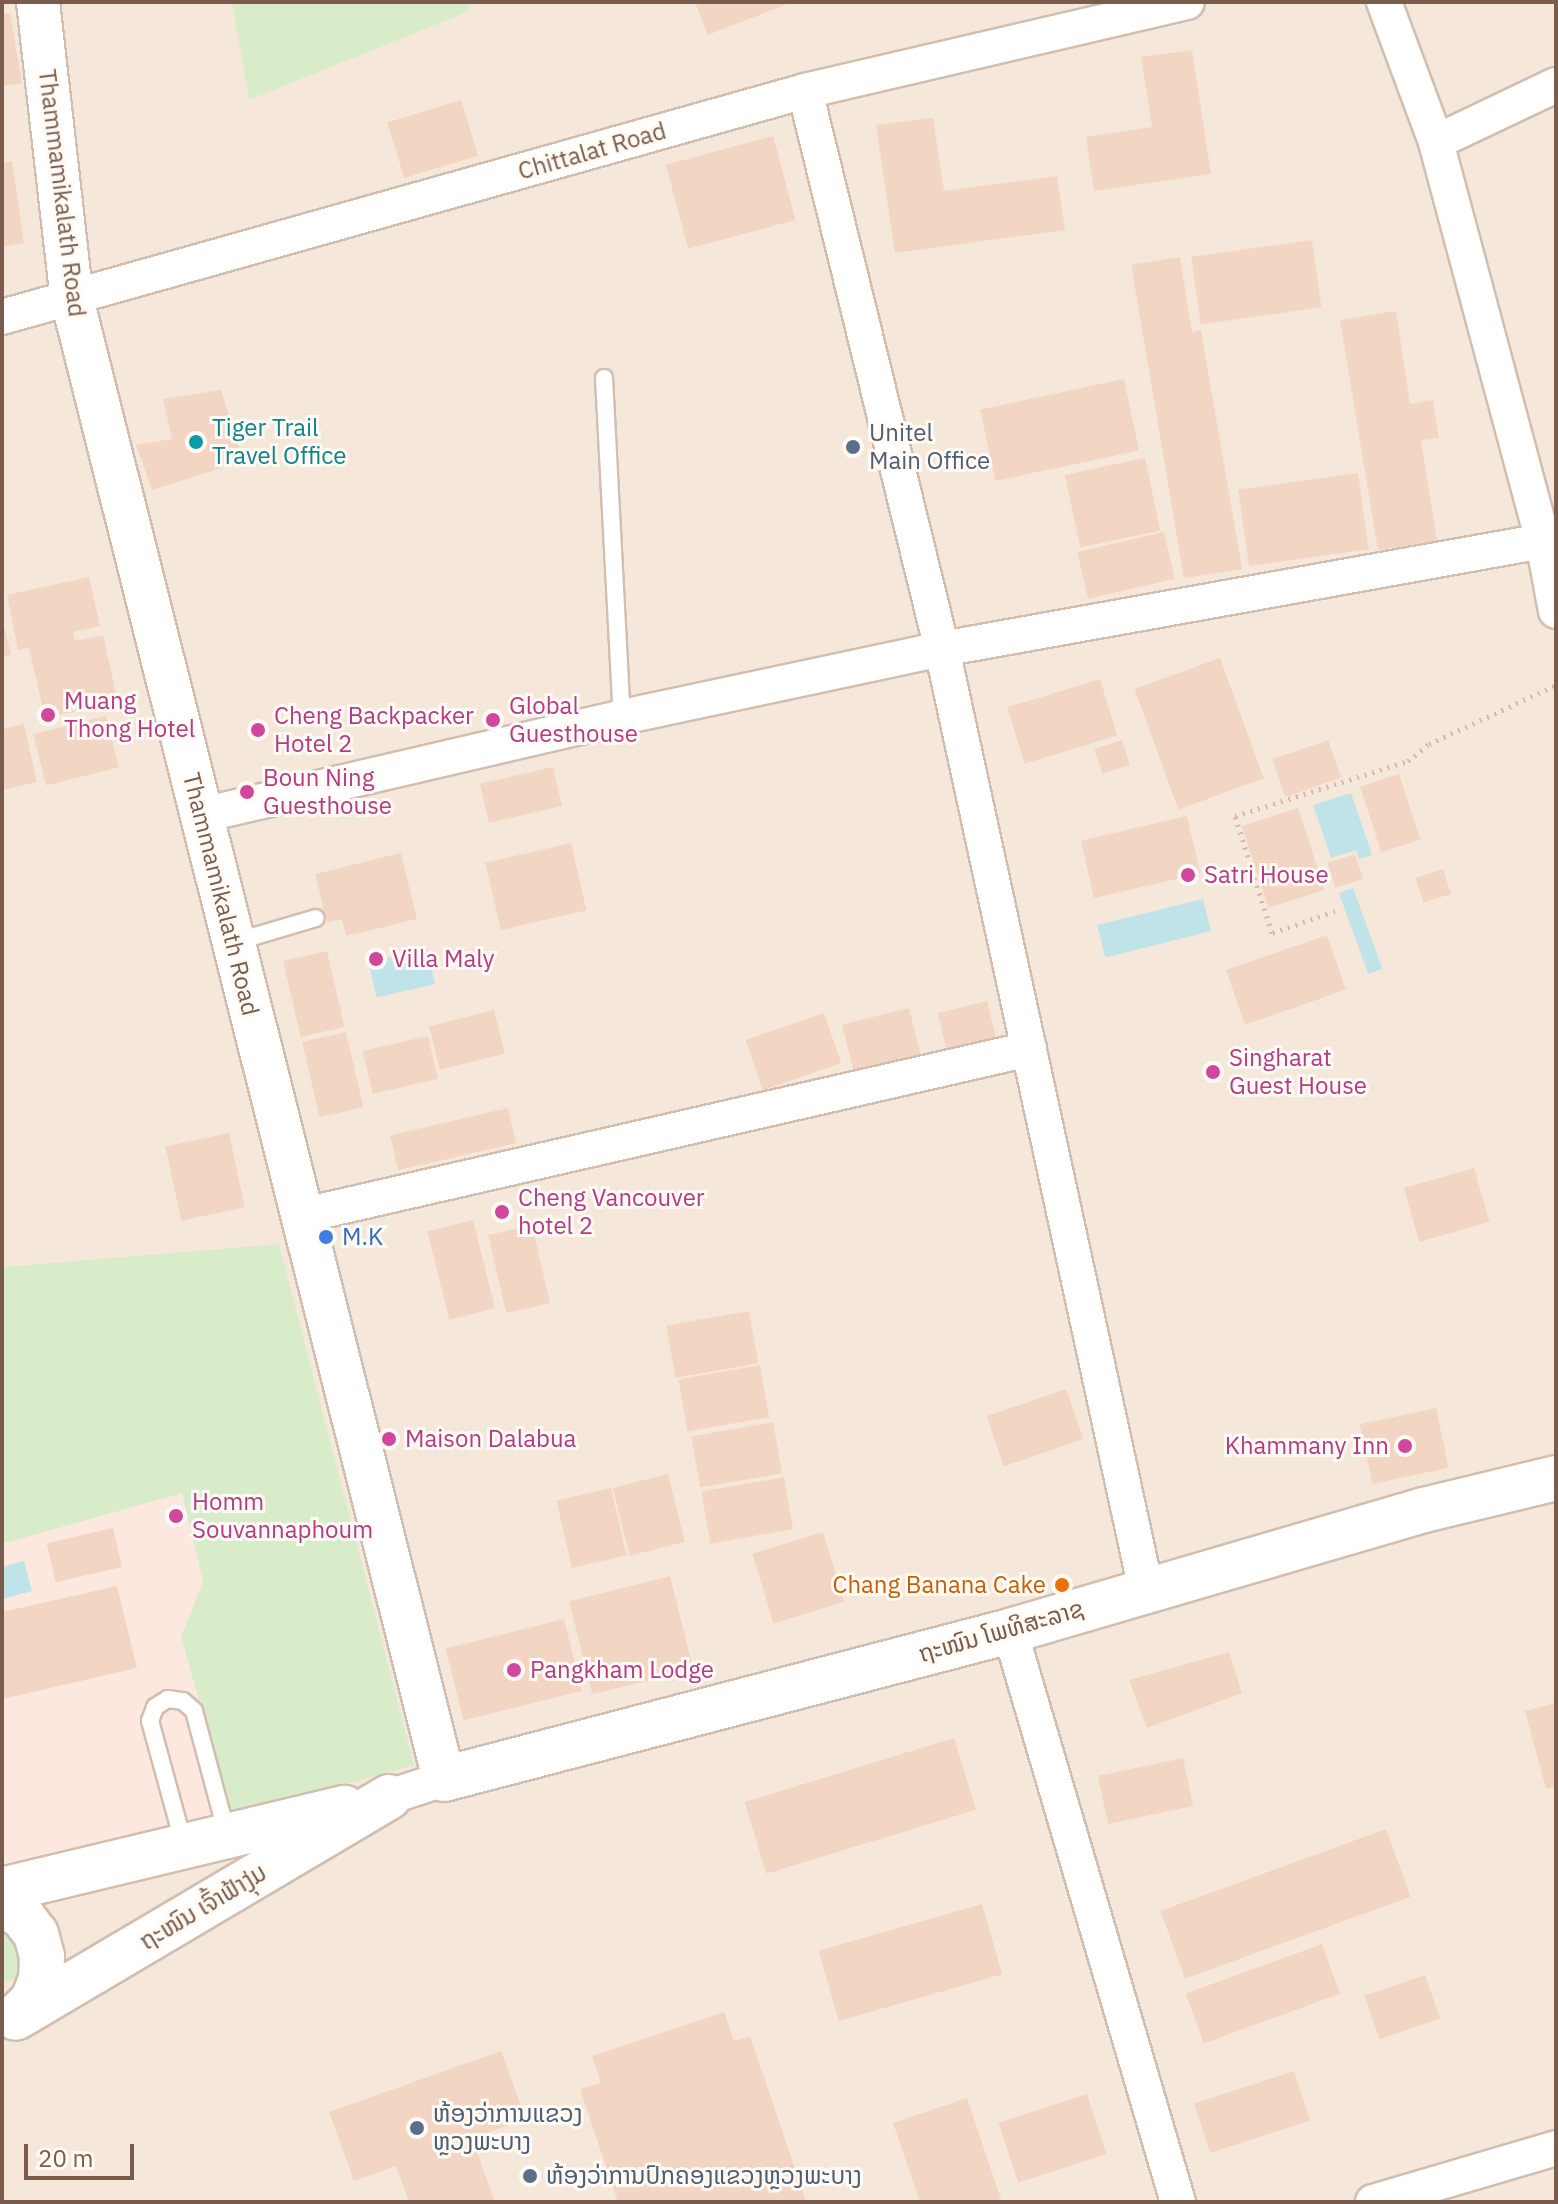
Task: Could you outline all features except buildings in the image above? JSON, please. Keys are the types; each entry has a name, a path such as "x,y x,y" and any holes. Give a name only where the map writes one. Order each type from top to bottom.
{"main road":[{"name":"ຖະໜົນ ໂພທິສະລາຊ","path":"444,1779 1010,1631 1424,1510 1556,1478"},
{"name":"ຖະໜົນ ເຈົ້າຟ້າງຸ່ມ","path":"2,1890 389,1797"},
{"name":"ຖະໜົນ ເຈົ້າຟ້າງຸ່ມ","path":"10,2020 389,1797"},
{"name":"ຖະໜົນ ເຈົ້າຟ້າງຸ່ມ","path":"2,1903 23,1917 36,1934 42,1956 41,1979 33,2000 10,2020"}],"street":[{"name":"Thammamikalath Road","path":"38,2 72,299 300,1216 444,1779"},
{"name":"Chittalat Road","path":"2,317 805,91 1187,2"},
{"path":"1384,2 1436,142 1549,539 1556,611"},
{"path":"1436,142 1556,85"},
{"path":"805,91 942,649 1146,1589"},
{"path":"202,815 622,717 942,649 1549,539"},
{"path":"300,1216 1029,1049"},
{"path":"1010,1631 1178,2202"},
{"name":"ຖະໜົນ ເຈົ້າຟ້າງຸ່ມ","path":"389,1797 444,1779"},
{"path":"1373,2202 1556,2148"}],"lane":[{"path":"604,378 622,717"},
{"path":"233,943 316,918"},
{"path":"184,1846 150,1721 155,1707 168,1699 183,1701 194,1711 227,1836"}],"path":[{"path":"1335,911 1272,933 1235,816 1408,761 1429,744 1556,685"}],"shaded area":[{"path":"2,2 1556,2 1556,2202 2,2202 2,1544 279,1245 2,1267"},
{"name":"Homm Souvannaphoum","path":"279,1244 414,1765 2,1881 2,1267"}],"green space":[{"path":"232,2 473,2 467,12 249,100"},
{"name":"Homm Souvannaphoum","path":"279,1244 414,1765 232,1816 181,1637 203,1581 182,1493 2,1544 2,1267"},
{"path":"2,1929 25,1936 32,1957 17,1978 2,1984"}],"water":[{"path":"1351,793 1372,855 1359,859 1356,850 1331,858 1313,805"},
{"path":"1353,888 1382,969 1368,974 1339,893"},
{"path":"1203,899 1211,931 1105,957 1097,925"},
{"path":"427,949 435,984 377,998 369,962"},
{"path":"24,1561 32,1591 2,1599 2,1567"}],"place":[{"name":"Tiger Trail Travel Office","path":"196,442"},
{"name":"Unitel Main Office","path":"853,447"},
{"name":"Muang Thong Hotel","path":"48,715"},
{"name":"Global Guesthouse","path":"493,720"},
{"name":"Cheng Backpacker Hotel 2","path":"258,730"},
{"name":"Boun Ning Guesthouse","path":"247,792"},
{"name":"Satri House","path":"1188,875"},
{"name":"Villa Maly","path":"376,959"},
{"name":"Singharat Guest House","path":"1213,1072"},
{"name":"Cheng Vancouver hotel 2","path":"502,1212"},
{"name":"M.K","path":"326,1237"},
{"name":"Maison Dalabua","path":"389,1439"},
{"name":"Khammany Inn","path":"1405,1446"},
{"name":"Homm Souvannaphoum","path":"176,1516"},
{"name":"Chang Banana Cake","path":"1062,1585"},
{"name":"Pangkham Lodge","path":"514,1670"},
{"name":"ຫ້ອງວ່າການແຂວງ ຫຼວງພະບາງ","path":"417,2128"},
{"name":"ຫ້ອງວ່າການປົກຄອງແຂວງຫຼວງພະບາງ","path":"530,2176"}]}
